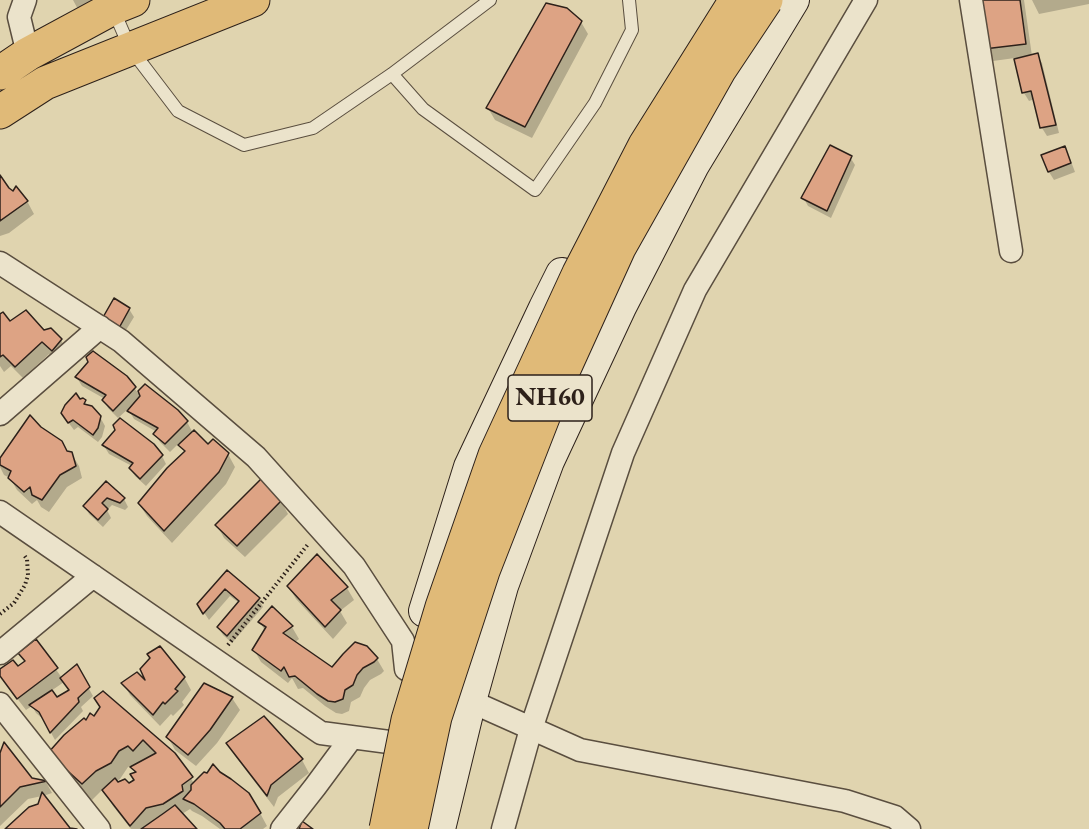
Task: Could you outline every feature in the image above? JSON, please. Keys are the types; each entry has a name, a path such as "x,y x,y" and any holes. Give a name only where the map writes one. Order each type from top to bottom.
{"main road":[{"path":"0,111 45,83 253,0"},
{"name":"NH60","path":"386,829 408,720 442,607 495,455 579,273 645,145 736,0"},
{"name":"NH60","path":"411,829 439,705 483,571 549,402 619,248 720,69 766,0"},
{"path":"0,73 28,54 123,4"}],"street":[{"path":"25,0 19,17 28,54"},
{"path":"372,829 388,742 406,669 470,467 544,308 628,145 724,0"},
{"path":"439,829 470,701 502,586 548,461 620,307 693,165 793,0"},
{"path":"503,829 531,729 623,453 695,290 866,0"},
{"path":"972,0 1011,251"},
{"path":"0,263 121,341 256,457 354,566 403,641 406,669"},
{"path":"0,414 100,327"},
{"path":"0,512 321,733 388,742"},
{"path":"0,653 93,576"},
{"path":"406,669 470,701 580,750 845,801 896,817 909,829"},
{"path":"0,704 99,829"},
{"path":"282,829 352,737"}],"lane":[{"path":"123,4 130,48 178,111 244,145 313,128 392,74 490,0"},
{"path":"392,74 423,110 535,190 595,103 632,30 630,0"}],"path":[{"path":"216,660 321,529"},
{"path":"0,614 14,603 28,575 27,560 18,548"}],"building":[{"path":"978,0 1020,0 1026,44 984,49"},
{"path":"546,3 567,8 582,21 525,127 486,108"},
{"path":"1038,53 1056,125 1040,128 1031,91 1022,93 1014,59"},
{"path":"830,145 852,156 827,211 801,198"},
{"path":"1065,146 1071,163 1048,172 1041,155"},
{"path":"0,175 9,188 13,191 16,186 28,201 0,221"},
{"path":"114,298 130,308 119,328 102,319"},
{"path":"26,310 44,330 51,328 62,339 52,351 42,342 15,367 3,355 0,357 0,314 3,312 10,321"},
{"path":"93,351 127,376 136,387 113,411 102,400 106,395 75,377 88,362 86,357"},
{"path":"145,384 178,410 188,421 165,444 153,434 158,428 127,411 140,396 138,391"},
{"path":"76,393 80,399 86,400 84,404 92,406 101,416 98,428 93,435 73,420 68,423 61,413"},
{"path":"30,415 41,427 62,441 67,451 72,452 76,466 60,475 42,500 32,495 30,487 24,492 8,478 11,471 0,465 0,458"},
{"path":"120,418 154,444 163,455 140,479 129,468 133,463 102,445 115,430 113,425"},
{"path":"194,430 208,444 213,439 229,453 219,472 164,531 138,503 167,468 185,451 178,445"},
{"path":"261,479 282,500 237,546 215,525"},
{"path":"106,481 125,498 120,503 107,498 102,503 108,509 98,520 83,506"},
{"path":"317,554 348,587 331,600 341,610 325,627 287,586"},
{"path":"227,570 260,598 227,636 217,627 239,601 225,589 203,614 197,604"},
{"path":"272,606 293,626 283,633 332,667 355,642 367,646 378,658 357,675 353,685 345,690 343,699 335,702 328,701 295,676 289,677 284,667 281,671 252,650 266,627 258,622"},
{"path":"36,639 58,668 17,699 0,676 0,669 13,660 18,666 25,661 18,653"},
{"path":"160,646 185,677 175,689 178,691 165,704 163,702 153,715 121,683 137,672 145,680 140,669 150,658 147,654"},
{"path":"77,664 90,687 78,698 79,702 50,733 39,712 29,705 52,690 57,697 69,690 60,678"},
{"path":"204,683 233,697 210,730 188,755 166,737"},
{"path":"103,691 175,753 193,777 182,785 183,791 163,804 146,808 130,826 102,790 115,778 118,782 125,779 129,783 134,780 130,774 136,772 130,767 156,753 143,740 133,751 128,746 119,751 111,763 96,771 82,784 48,753 64,735 84,718 86,720 90,713 94,716 100,707 94,698"},
{"path":"264,716 303,759 271,785 267,796 226,743"},
{"path":"4,742 32,778 47,781 20,787 0,807 0,753"},
{"path":"213,764 220,772 249,793 261,813 240,829 225,829 194,804 183,799 191,790 191,785 204,772 207,773"},
{"path":"42,792 70,828 77,829 5,829 29,807 38,804"},
{"path":"175,805 197,829 141,829 164,813"},
{"path":"302,821 313,829 299,829"}]}
